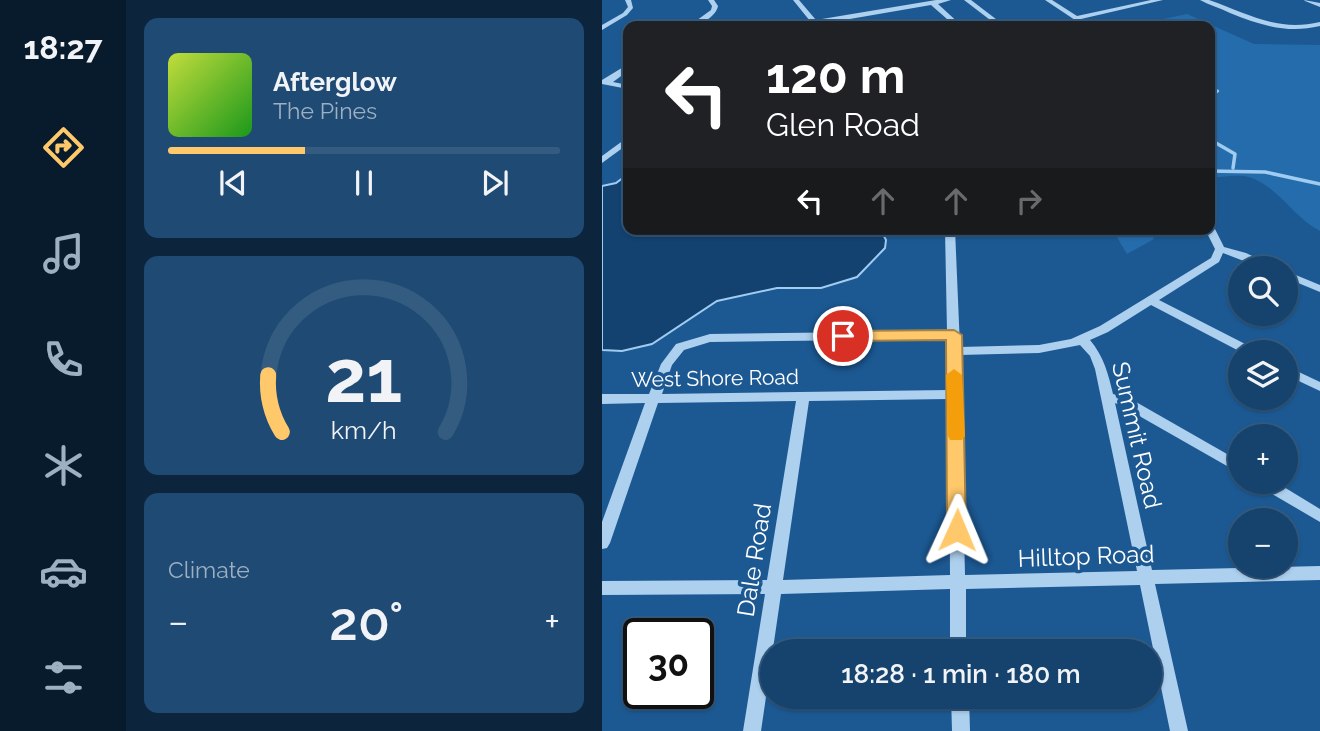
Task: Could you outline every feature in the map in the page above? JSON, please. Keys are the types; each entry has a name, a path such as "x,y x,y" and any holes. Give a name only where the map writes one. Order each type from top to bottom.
{"street":[{"path":"602,28 628,12 631,7 628,0"},
{"path":"699,21 714,11 715,6 711,0"},
{"path":"796,0 813,21"},
{"path":"879,0 890,10"},
{"path":"827,21 948,0"},
{"path":"967,0 995,21"},
{"path":"1048,0 1080,21"},
{"path":"1075,18 1160,0"},
{"path":"1203,0 1276,27 1299,29 1320,24"},
{"path":"1307,0 1320,5"},
{"path":"933,3 953,21"},
{"path":"604,82 623,71"},
{"path":"604,82 623,86"},
{"path":"602,160 623,144"},
{"path":"950,235 957,466 958,639"},
{"path":"1213,235 1220,250"},
{"path":"1220,250 1244,256"},
{"path":"954,351 1048,349 1083,340 1214,260 1220,250"},
{"path":"1298,279 1320,289"},
{"path":"1150,300 1228,340"},
{"path":"602,543 667,364 676,351 686,344 718,337 954,335"},
{"name":"Summit Road","path":"1083,340 1098,360 1179,731"},
{"path":"1298,376 1320,387"},
{"name":"West Shore Road","path":"602,399 954,394"},
{"name":"Dale Road","path":"752,731 803,396"},
{"path":"1107,397 1125,401 1228,461"},
{"path":"1284,494 1320,516"},
{"name":"Hilltop Road","path":"602,588 772,587 1320,573"},
{"path":"960,709 961,731"}],"shaded area":[{"path":"1187,14 1203,21 1154,21"},
{"path":"1215,27 1254,44 1320,45 1320,231 1269,188 1249,177 1215,178"},
{"path":"623,178 623,235 883,235 885,248 857,277 821,288 777,288 717,301 652,344 622,351 602,350 602,186 616,183"},
{"path":"1116,235 1152,235 1154,239 1127,254"}],"waterway":[{"path":"1215,89 1218,91 1215,93"},
{"path":"1215,142 1235,154 1233,168"},
{"path":"1215,171 1265,172 1320,184"}],"slow traffic":[{"path":"954,375 956,436"}],"route":[{"path":"843,336 954,335 957,530"}]}
